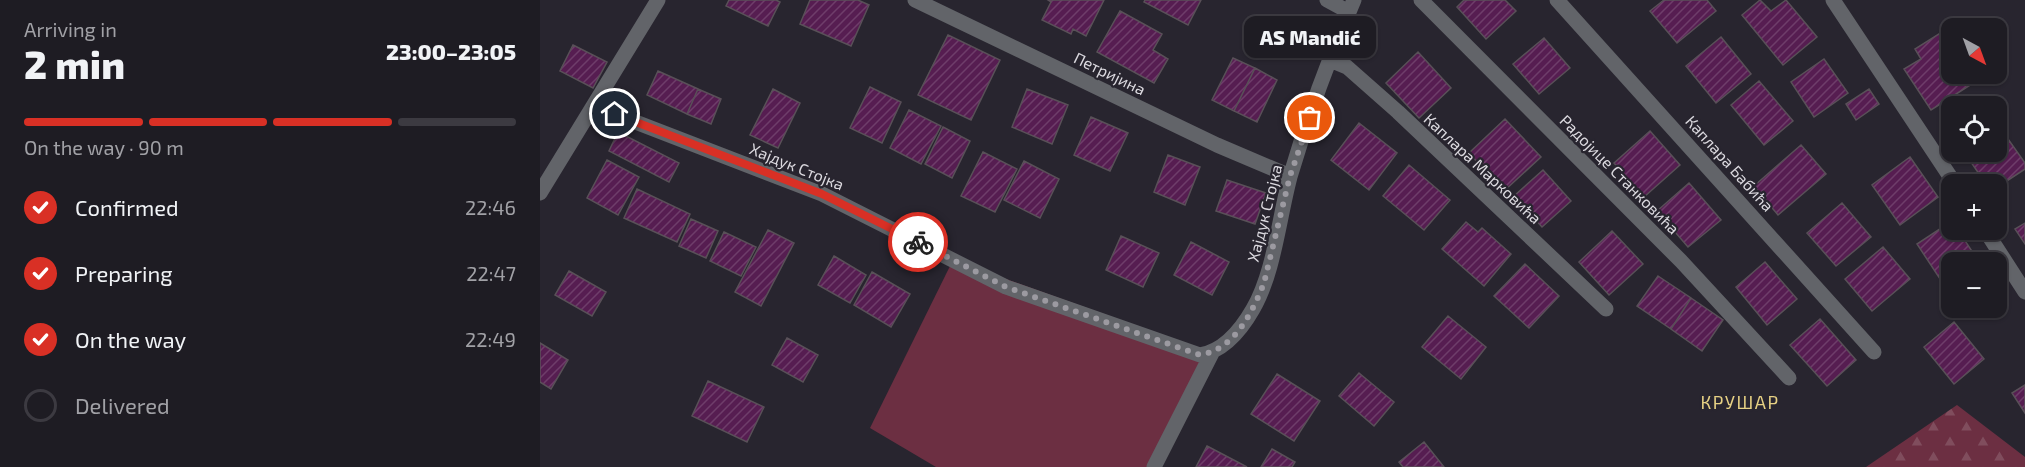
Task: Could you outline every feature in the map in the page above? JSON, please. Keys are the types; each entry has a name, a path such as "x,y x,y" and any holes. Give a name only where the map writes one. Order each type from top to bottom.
{"street":[{"path":"540,193 658,0"},
{"name":"Петријина","path":"915,0 1217,145 1290,176"},
{"path":"1327,0 1352,6"},
{"name":"Радојице Станковића","path":"1421,0 1681,261 1789,378"},
{"name":"Каплара Бабића","path":"1557,0 1874,352"},
{"path":"1833,0 1948,174"},
{"name":"Хајдук Стојка","path":"594,106 822,194 1006,287 1200,355 1212,353 1228,342 1254,308 1264,283 1290,176 1330,60 1352,6"},
{"name":"Каплара Марковића","path":"1330,60 1347,67 1398,112 1606,309"},
{"path":"1991,240 2025,292"},
{"name":"Хајдук Стојка","path":"1154,467 1212,353"}],"green space":[{"path":"953,260 1212,353 1154,467 936,467 870,428"},
{"path":"1957,405 2025,457 2025,467 1866,467"}],"building":[{"path":"729,0 776,0 780,2 768,26 726,6"},
{"path":"810,0 858,0 869,5 851,46 800,24"},
{"path":"1048,0 1104,0 1086,36 1073,29 1071,34 1042,20 1051,2"},
{"path":"1145,0 1201,0 1188,25 1144,2"},
{"path":"1464,0 1505,0 1516,11 1486,39 1457,7"},
{"path":"1664,0 1707,0 1716,11 1677,43 1650,11"},
{"path":"1760,0 1771,11 1786,0 1817,37 1783,65 1742,15"},
{"path":"1120,11 1162,34 1153,50 1168,59 1154,83 1097,52"},
{"path":"1941,33 1941,84 1972,84 1953,96 1941,96 1941,104 1931,110 1904,69 1921,59 1915,49"},
{"path":"948,35 1000,60 971,120 918,95"},
{"path":"1721,37 1751,74 1716,103 1686,66"},
{"path":"1544,38 1570,68 1539,94 1513,64"},
{"path":"573,45 607,62 593,88 560,71"},
{"path":"1418,52 1451,88 1419,118 1386,83"},
{"path":"1233,58 1255,68 1234,111 1212,100"},
{"path":"1824,59 1848,93 1814,117 1791,82"},
{"path":"1255,68 1277,80 1257,122 1234,111"},
{"path":"658,71 698,89 687,114 647,95"},
{"path":"1759,81 1793,121 1764,145 1731,105"},
{"path":"870,87 901,102 882,143 850,128"},
{"path":"698,89 721,99 711,124 687,114"},
{"path":"773,89 800,103 778,148 750,135"},
{"path":"1027,89 1068,105 1052,144 1012,127"},
{"path":"1869,89 1879,104 1856,120 1846,104"},
{"path":"909,110 941,126 921,164 890,148"},
{"path":"1091,117 1128,133 1110,171 1074,155"},
{"path":"1505,119 1541,157 1504,191 1469,153"},
{"path":"1359,123 1397,153 1369,190 1331,160"},
{"path":"943,127 970,141 952,178 925,164"},
{"path":"1650,131 1680,165 1644,197 1614,163"},
{"path":"618,132 679,163 669,182 609,151"},
{"path":"2007,138 2025,163 2025,169 2007,181 2007,174 1979,174 1971,162 2007,162"},
{"path":"1801,145 1826,174 1778,215 1754,186"},
{"path":"983,152 1017,169 995,212 961,196"},
{"path":"1168,155 1200,167 1185,205 1154,192"},
{"path":"1910,157 1938,197 1900,225 1872,185"},
{"path":"607,160 639,177 618,215 587,198"},
{"path":"1024,161 1059,179 1040,218 1004,200"},
{"path":"1409,165 1450,200 1424,230 1383,196"},
{"path":"1543,170 1571,201 1542,227 1514,196"},
{"path":"1227,180 1266,193 1255,224 1216,211"},
{"path":"1689,183 1721,220 1688,247 1657,211"},
{"path":"637,189 690,214 677,242 624,218"},
{"path":"1842,203 1871,237 1836,266 1807,233"},
{"path":"691,219 718,231 706,258 679,246"},
{"path":"1466,222 1478,232 1482,228 1511,254 1484,286 1442,249"},
{"path":"2025,223 2025,244 2015,229"},
{"path":"1941,228 1941,240 1965,240 1972,252 1941,252 1941,280 1917,244"},
{"path":"768,230 794,243 761,306 735,292"},
{"path":"1612,231 1643,264 1609,295 1579,262"},
{"path":"724,232 756,247 741,276 710,261"},
{"path":"1121,236 1159,253 1143,287 1106,270"},
{"path":"1191,242 1229,262 1212,295 1174,275"},
{"path":"1883,247 1910,279 1872,311 1845,279"},
{"path":"834,256 866,275 850,303 818,285"},
{"path":"1765,262 1797,299 1767,325 1736,287"},
{"path":"1525,264 1559,296 1529,328 1494,296"},
{"path":"569,271 606,292 592,316 555,295"},
{"path":"872,272 910,294 891,327 854,305"},
{"path":"1658,276 1691,298 1671,329 1637,306"},
{"path":"1691,298 1723,320 1702,351 1671,329"},
{"path":"1448,316 1486,347 1461,379 1422,347"},
{"path":"1820,319 1856,360 1827,386 1790,345"},
{"path":"1954,322 1984,359 1954,384 1924,347"},
{"path":"787,338 818,355 803,382 772,365"},
{"path":"540,343 568,360 551,389 540,382"},
{"path":"1359,373 1394,402 1374,426 1339,396"},
{"path":"1277,374 1320,401 1294,441 1251,414"},
{"path":"708,381 764,407 747,442 692,416"},
{"path":"2025,385 2025,413 2012,393"},
{"path":"1424,442 1444,467 1403,467 1399,462"},
{"path":"1207,446 1247,467 1196,467"},
{"path":"1272,449 1295,462 1292,467 1261,467"}],"way so far":[{"path":"918,242 1006,287 1200,355 1212,353 1228,342 1242,327 1254,308 1264,283 1290,176 1310,118"}],"place":[{"name":"AS Mandić","path":"1310,118"}],"district":[{"name":"КРУШАР","path":"1740,402"}],"route":[{"path":"615,114 822,194 918,242"}]}
